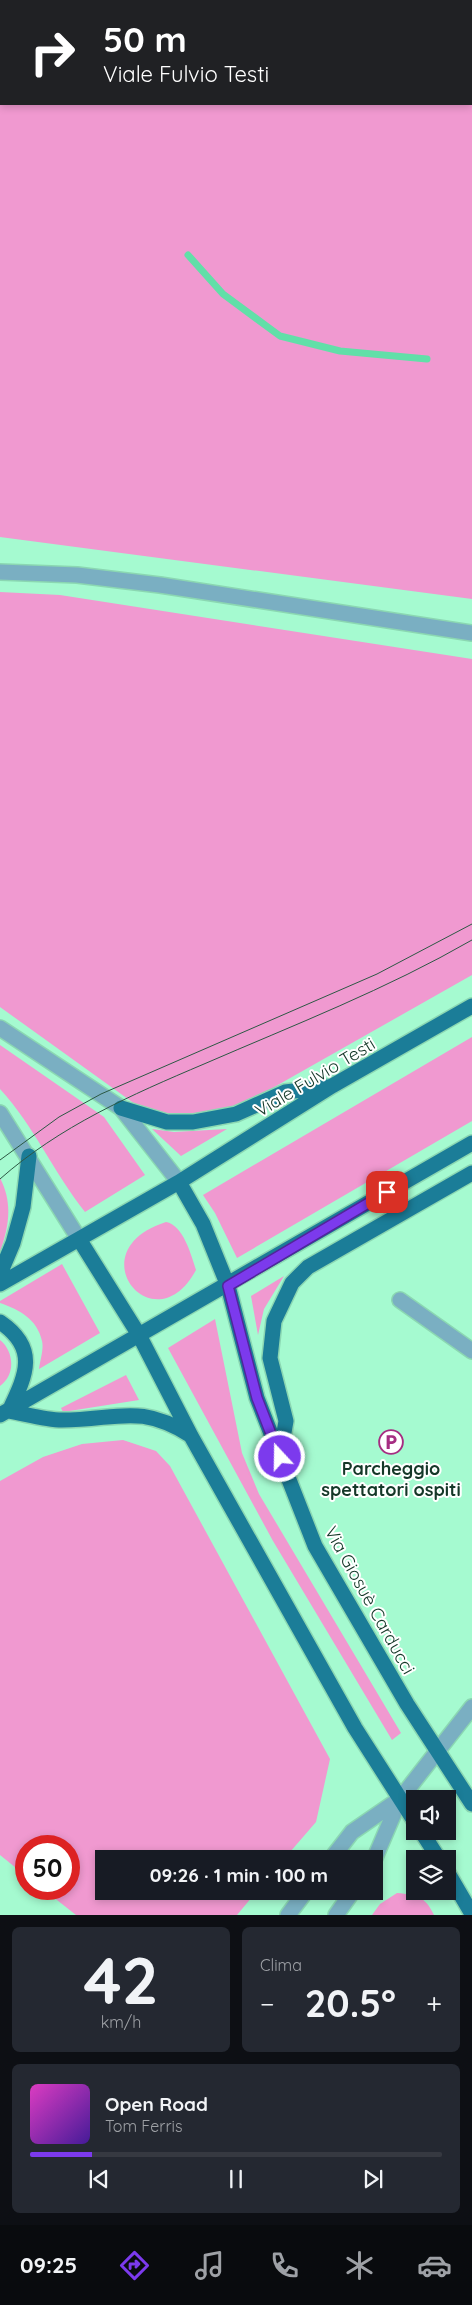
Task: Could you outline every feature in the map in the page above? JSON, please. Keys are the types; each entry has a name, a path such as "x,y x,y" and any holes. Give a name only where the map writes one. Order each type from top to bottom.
{"main road":[{"name":"Viale Fulvio Testi","path":"0,1284 179,1182 332,1086 472,1006"},
{"path":"120,1108 167,1122 193,1122 236,1114 285,1092 332,1086"},
{"path":"4,1413 228,1286 472,1143"},
{"path":"0,1274 13,1243 23,1206 29,1156"},
{"path":"280,1457 286,1421 270,1358 274,1321 292,1283 308,1267 472,1173"},
{"path":"179,1182 203,1224 228,1286"},
{"path":"79,1239 139,1335 191,1436 355,1728 406,1808"},
{"name":"Via Giosuè Carducci","path":"228,1286 257,1398 315,1546 407,1704 472,1804"},
{"path":"0,1322 16,1337 22,1348 26,1368 4,1413"},
{"path":"4,1413 60,1420 131,1414 155,1418 191,1436"},
{"path":"456,1887 472,1914"}],"street":[{"path":"0,572 77,575 160,585 472,633"},
{"path":"0,1028 120,1108 179,1182"},
{"path":"0,1113 29,1156 79,1239"},
{"path":"400,1300 472,1351"},
{"path":"0,1425 4,1413"},
{"path":"378,1850 400,1799 472,1706"},
{"path":"338,1850 352,1832 400,1799"},
{"path":"288,1915 299,1900"},
{"path":"336,1915 347,1900"}],"shaded area":[{"path":"0,105 472,105 472,599 0,537"},
{"path":"0,592 60,595 472,659 472,975 239,1107 199,1115 163,1114 135,1104 0,1007"},
{"path":"472,1037 472,1121 237,1258 215,1213 203,1195"},
{"path":"0,1045 104,1117 145,1175 85,1212 63,1182 23,1118 0,1089"},
{"path":"152,1129 174,1132 227,1129 181,1156"},
{"path":"0,1178 7,1196 8,1215 6,1233 0,1252"},
{"path":"166,1222 172,1224 182,1234 196,1270 179,1291 161,1299 144,1296 132,1286 125,1270 127,1253 139,1236"},
{"path":"62,1264 100,1333 39,1369 42,1351 40,1333 27,1316 0,1303 0,1301"},
{"path":"284,1276 264,1309 258,1335 251,1296"},
{"path":"215,1319 242,1453 259,1494 401,1733 392,1740 273,1541 168,1348"},
{"path":"0,1340 8,1350 11,1370 9,1376 0,1386"},
{"path":"126,1375 139,1400 63,1412 61,1408"},
{"path":"123,1440 156,1451 170,1466 330,1759 316,1822 292,1850 95,1850 95,1900 250,1900 237,1915 76,1915 57,1900 80,1900 80,1835 15,1835 15,1867 0,1855 0,1481 43,1457 82,1444"},
{"path":"397,1893 406,1894 406,1900 424,1900 434,1915 372,1915 380,1904"}],"waterway":[{"path":"188,255 223,294 280,336 340,351 427,359"}],"tram line":[{"path":"0,1160 59,1117 101,1094 377,974 472,924"},
{"path":"0,1179 47,1143 97,1113 407,975 472,940"}],"place":[{"name":"Parcheggio spettatori ospiti","path":"391,1442"}],"route":[{"path":"280,1457 257,1398 228,1286 387,1192"}]}
